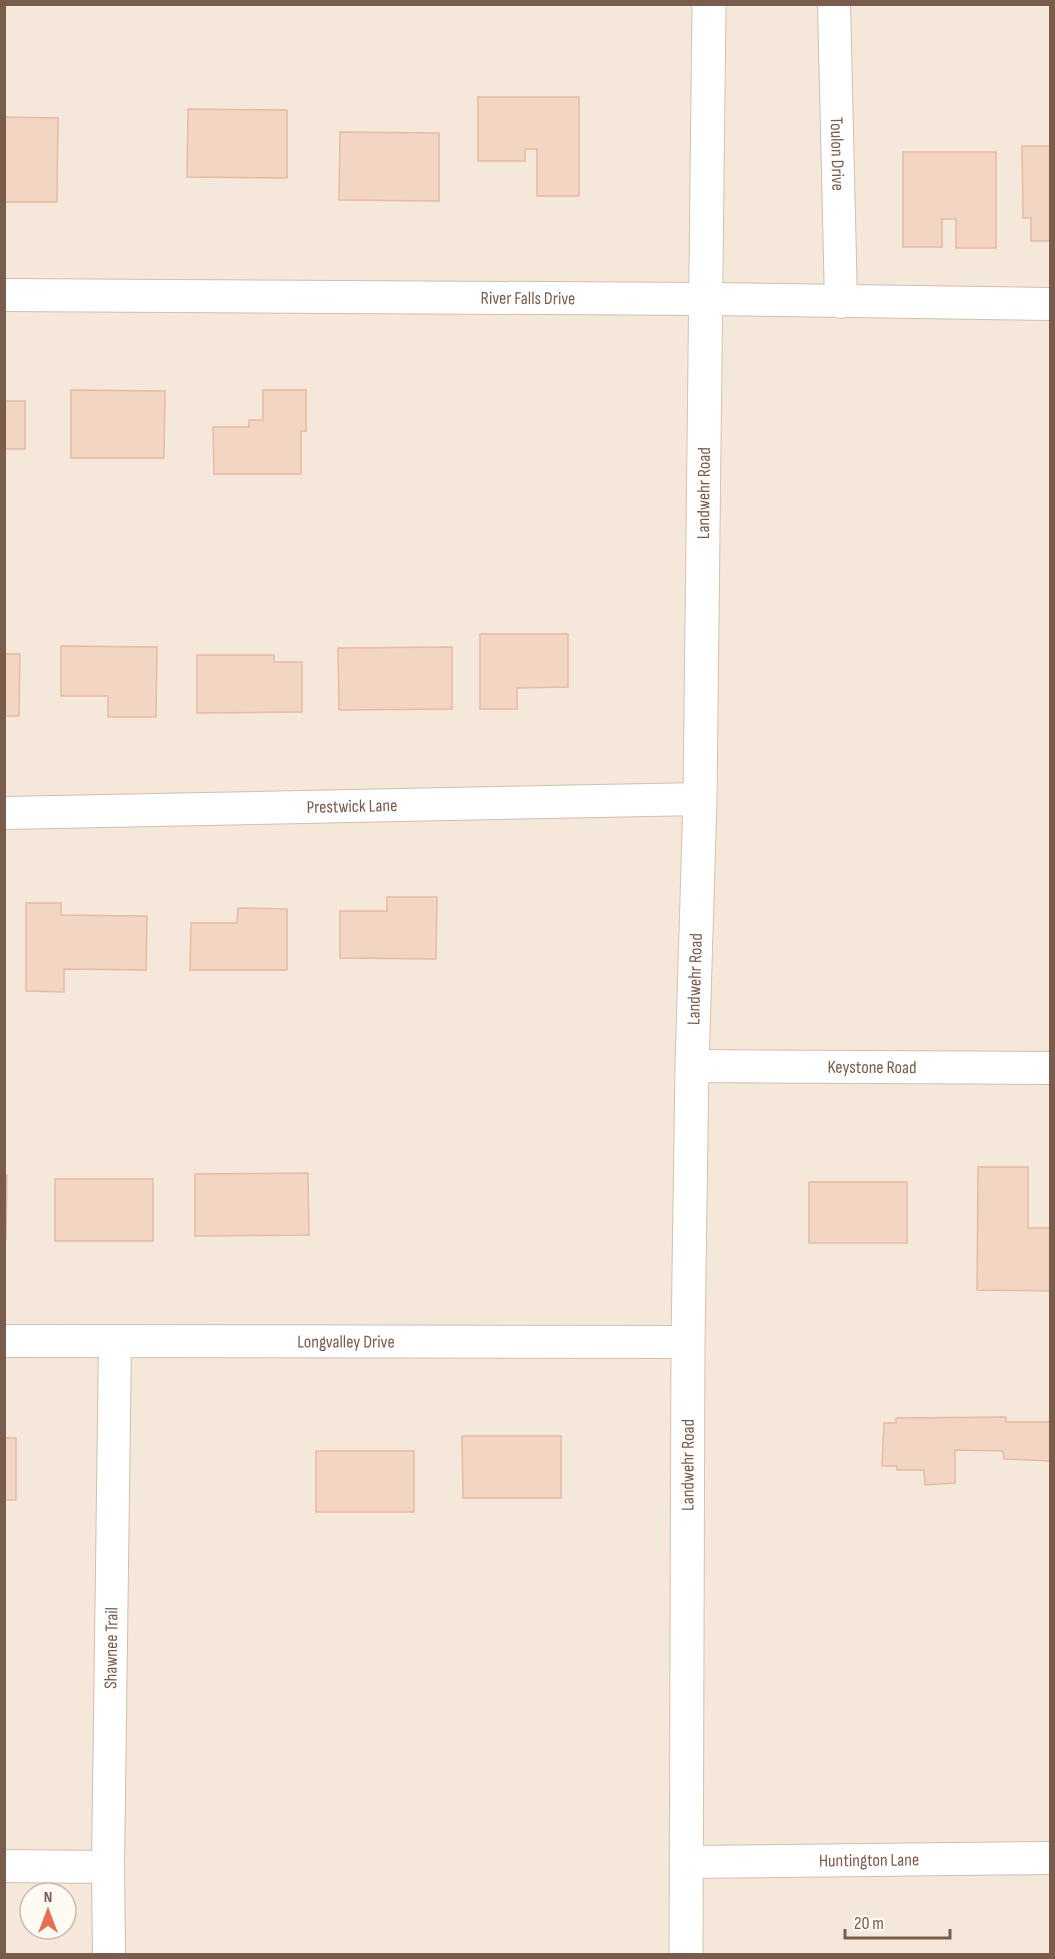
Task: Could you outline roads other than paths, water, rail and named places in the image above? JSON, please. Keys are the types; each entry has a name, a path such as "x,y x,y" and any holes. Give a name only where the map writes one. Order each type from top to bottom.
{"main road":[{"name":"Landwehr Road","path":"686,1954 688,1342 692,1066 700,799 709,4"}],"street":[{"name":"Toulon Drive","path":"834,4 841,302"},
{"name":"River Falls Drive","path":"4,295 706,299 1050,304"},
{"name":"Prestwick Lane","path":"4,813 700,799"},
{"name":"Keystone Road","path":"692,1066 1050,1068"},
{"name":"Longvalley Drive","path":"4,1341 688,1342"},
{"name":"Shawnee Trail","path":"109,1954 108,1866 115,1342"},
{"name":"Huntington Lane","path":"687,1862 1050,1858"},
{"path":"4,1866 108,1866"}]}
